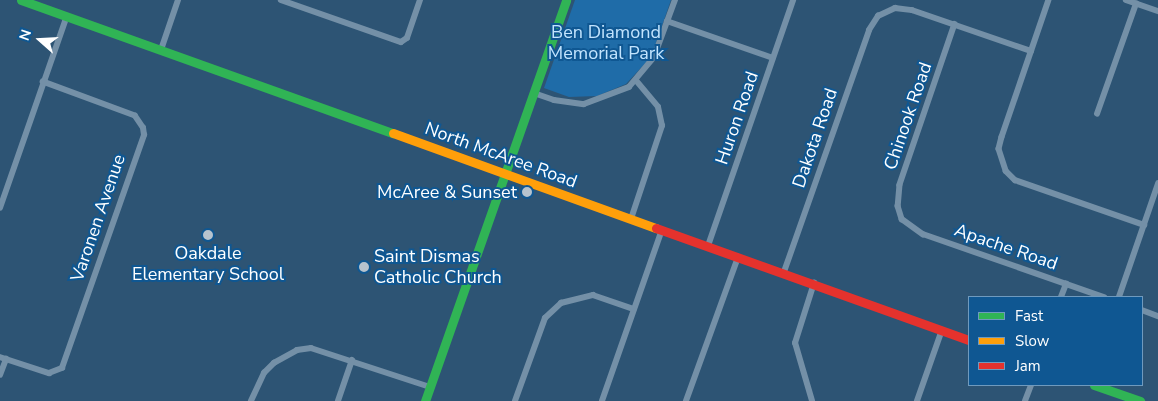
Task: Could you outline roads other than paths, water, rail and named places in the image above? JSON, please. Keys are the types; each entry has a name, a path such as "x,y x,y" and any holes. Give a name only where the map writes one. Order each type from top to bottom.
{"street":[{"name":"North McAree Road","path":"21,0 784,272 968,340"},
{"path":"162,50 178,0"},
{"path":"281,0 396,42 405,41 420,0"},
{"path":"426,401 566,0"},
{"path":"534,93 554,100 584,104 613,95 636,81 654,57 675,0"},
{"name":"Huron Road","path":"708,246 793,0"},
{"path":"1049,0 1002,137 1002,161 1006,171 1015,180 1144,225"},
{"path":"1126,0 1158,12"},
{"path":"1097,114 1136,4"},
{"name":"Dakota Road","path":"784,272 869,30 878,16 904,8 955,24"},
{"path":"0,208 67,16"},
{"path":"667,21 773,58"},
{"path":"955,24 1032,51"},
{"name":"Chinook Road","path":"902,219 898,206 900,185 955,24"},
{"path":"631,219 662,126 658,107 636,81"},
{"name":"Varonen Avenue","path":"3,358 49,373 62,368 144,134 144,128 135,116 43,82"},
{"path":"1119,296 1158,184"},
{"name":"Apache Road","path":"902,219 923,234 1101,296"},
{"path":"602,401 662,230"},
{"path":"686,401 738,257"},
{"path":"812,401 795,343 814,283"},
{"path":"1061,296 1066,284"},
{"path":"515,401 545,318 556,307 572,298 593,295 634,309"},
{"path":"1143,310 1158,316"},
{"path":"917,401 942,330"},
{"path":"251,401 264,373 284,356 311,348 430,387"},
{"path":"0,375 3,358"},
{"path":"338,401 352,360"},
{"path":"1025,401 1031,386"},
{"path":"1097,386 1140,401"}],"place":[{"name":"McAree & Sunset","path":"527,192"},
{"name":"Oakdale Elementary School","path":"208,235"},
{"name":"Saint Dismas Catholic Church","path":"364,267"}],"park label":[{"name":"Ben Diamond Memorial Park","path":"606,43"}]}
